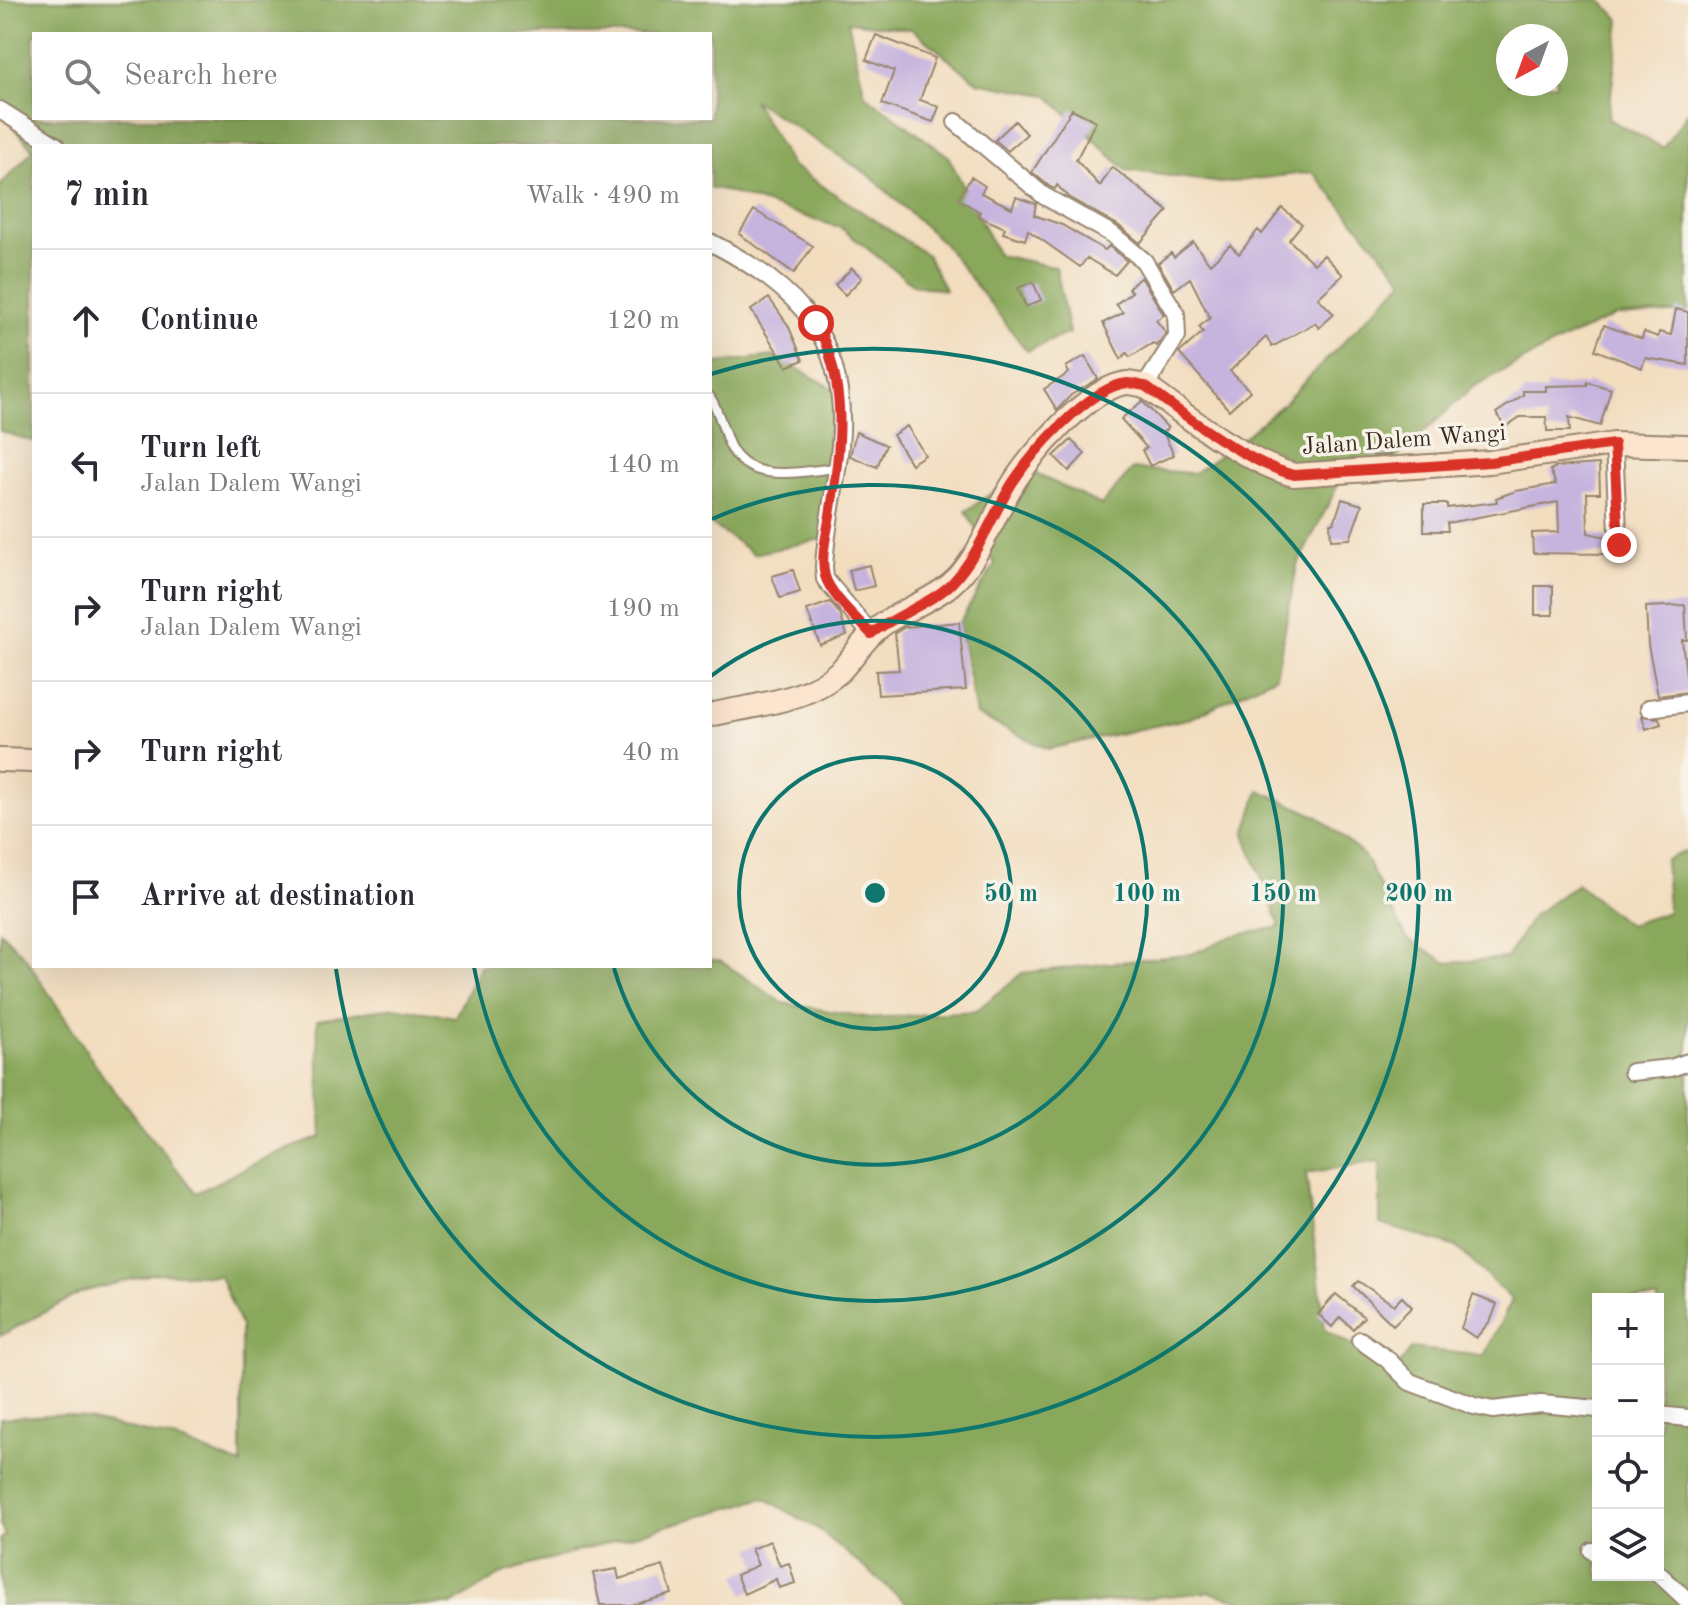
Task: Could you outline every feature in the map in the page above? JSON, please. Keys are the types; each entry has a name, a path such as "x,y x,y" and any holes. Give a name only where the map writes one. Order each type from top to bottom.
{"street":[{"path":"0,110 54,144"},
{"path":"712,715 798,695 821,684 840,671 871,634 951,585 970,561 1013,483 1043,444 1075,414 1107,391 1127,383 1145,386 1177,336 1176,314 1144,261 1112,234 1044,196 956,122"},
{"path":"712,243 795,300 816,323 831,351 841,404 837,468 825,542 825,579 871,634"},
{"name":"Jalan Dalem Wangi","path":"1145,386 1246,454 1272,469 1294,475 1490,462 1614,444 1688,446"},
{"path":"1614,444 1619,554"},
{"path":"1649,708 1688,703"},
{"path":"0,760 32,761"},
{"path":"1632,1072 1688,1062"},
{"path":"1360,1340 1387,1359 1410,1382 1474,1406 1493,1410 1541,1404 1592,1408"},
{"path":"1664,1416 1688,1418"},
{"path":"1664,1579 1688,1601"}],"lane":[{"path":"712,402 730,446 745,467 763,473 837,468"}],"green space":[{"path":"0,0 1601,0 1620,20 1608,119 1663,148 1688,112 1688,312 1615,316 1562,340 1474,386 1388,465 1342,477 1297,566 1276,676 1191,718 1048,749 976,715 959,623 995,564 966,511 1026,469 1101,505 1133,469 1194,473 1233,446 1282,405 1404,280 1313,172 1222,183 1126,170 1047,95 977,82 912,29 848,22 865,95 948,156 998,255 1056,267 1069,333 1027,351 943,243 870,176 753,100 791,165 927,255 945,290 914,285 841,228 712,189 712,144 32,144 32,149 0,110"},
{"path":"32,151 32,441 0,431 0,186"},
{"path":"774,356 842,393 828,432 835,487 822,539 754,554 712,524 712,364"},
{"path":"1259,790 1317,816 1364,856 1407,938 1447,963 1506,958 1533,916 1577,884 1628,925 1668,912 1665,860 1688,850 1688,1605 1257,1605 1209,1592 1076,1605 909,1605 818,1529 764,1498 505,1572 451,1605 0,1605 0,1540 5,1535 0,1526 0,1418 66,1414 181,1441 241,1465 241,1326 220,1276 156,1273 82,1292 0,1336 0,931 25,957 103,1076 196,1193 272,1155 322,1137 317,1020 394,1007 455,1017 479,968 712,968 712,960 722,962 783,1003 871,1018 976,1011 1022,973 1192,954 1232,936 1280,927 1245,834","holes":["1380,1161 1380,1224 1457,1247 1512,1300 1484,1356 1412,1348 1395,1370 1325,1330 1306,1173"]}],"building":[{"path":"876,35 935,58 920,100 939,107 933,122 882,104 894,71 866,60"},
{"path":"1072,109 1096,121 1076,160 1100,186 1112,167 1168,211 1140,243 1118,225 1068,197 1057,185 1055,189 1050,187 1032,172"},
{"path":"1015,121 1027,134 1008,151 995,140"},
{"path":"971,177 985,186 981,193 1012,208 1016,197 1036,204 1034,215 1062,225 1105,250 1109,246 1127,261 1115,275 1087,258 1080,267 1028,230 1025,240 1003,233 1005,228 978,216 980,212 958,199"},
{"path":"1282,208 1302,224 1289,240 1314,264 1324,255 1343,275 1318,298 1334,314 1319,328 1315,323 1272,347 1266,337 1230,371 1250,391 1229,410 1179,353 1203,332 1199,327 1210,318 1190,278 1174,290 1158,263 1171,253 1174,257 1193,242 1210,264 1230,245 1239,254 1258,230 1262,234"},
{"path":"754,210 813,246 794,273 739,234"},
{"path":"852,268 862,278 845,295 835,285"},
{"path":"1141,277 1164,315 1156,320 1166,333 1156,346 1153,343 1130,357 1127,353 1121,359 1103,323 1123,313 1116,304 1132,292 1128,288"},
{"path":"1033,282 1041,300 1026,307 1018,288"},
{"path":"769,298 788,325 803,360 787,367 751,310"},
{"path":"1676,309 1688,312 1688,365 1645,358 1642,368 1595,350 1604,325 1642,339 1644,332 1658,337 1659,332 1671,335"},
{"path":"1085,356 1098,379 1071,395 1057,410 1044,389 1069,373 1066,367"},
{"path":"1588,382 1611,389 1600,426 1569,417 1570,431 1547,431 1546,417 1520,417 1505,427 1496,413 1523,395 1523,391 1546,391 1546,386 1587,385"},
{"path":"1142,401 1168,428 1163,432 1174,455 1150,466 1142,450 1147,448 1121,419"},
{"path":"907,426 925,455 911,464 893,435"},
{"path":"856,432 886,445 877,467 850,456"},
{"path":"1071,440 1085,454 1069,471 1054,456"},
{"path":"1389,446 1391,455 1373,456 1372,449"},
{"path":"1599,464 1600,493 1587,493 1588,533 1607,537 1607,554 1533,553 1532,533 1559,532 1558,502 1447,523 1448,531 1424,531 1424,504 1447,504 1447,508 1497,502 1496,498 1516,491 1556,484 1550,470 1556,467"},
{"path":"1342,499 1362,505 1350,539 1331,540 1330,523 1334,523"},
{"path":"869,565 874,586 854,591 849,570"},
{"path":"793,570 800,592 780,598 772,576"},
{"path":"1535,586 1553,586 1553,615 1535,615"},
{"path":"830,602 840,614 847,635 820,645 807,610"},
{"path":"1685,605 1687,640 1682,640 1688,692 1658,696 1648,645 1646,607"},
{"path":"959,622 966,690 878,695 876,671 899,670 895,633 905,627"},
{"path":"1642,716 1659,718 1661,724 1646,729"},
{"path":"1358,1281 1394,1305 1402,1297 1412,1307 1393,1325 1353,1286"},
{"path":"1336,1294 1364,1317 1353,1329 1340,1317 1332,1327 1318,1314"},
{"path":"1473,1295 1497,1304 1491,1320 1476,1338 1461,1328"},
{"path":"770,1541 780,1566 789,1563 795,1583 779,1588 776,1579 744,1594 736,1575 758,1565 751,1549"},
{"path":"663,1566 672,1594 632,1605 600,1605 593,1573 617,1569 619,1579"}],"route":[{"path":"816,323 831,351 841,404 840,445 825,542 825,579 871,634 951,585 970,561 1013,483 1043,444 1075,414 1107,391 1127,383 1145,386 1246,454 1272,469 1294,475 1490,462 1614,444 1619,545"}]}
